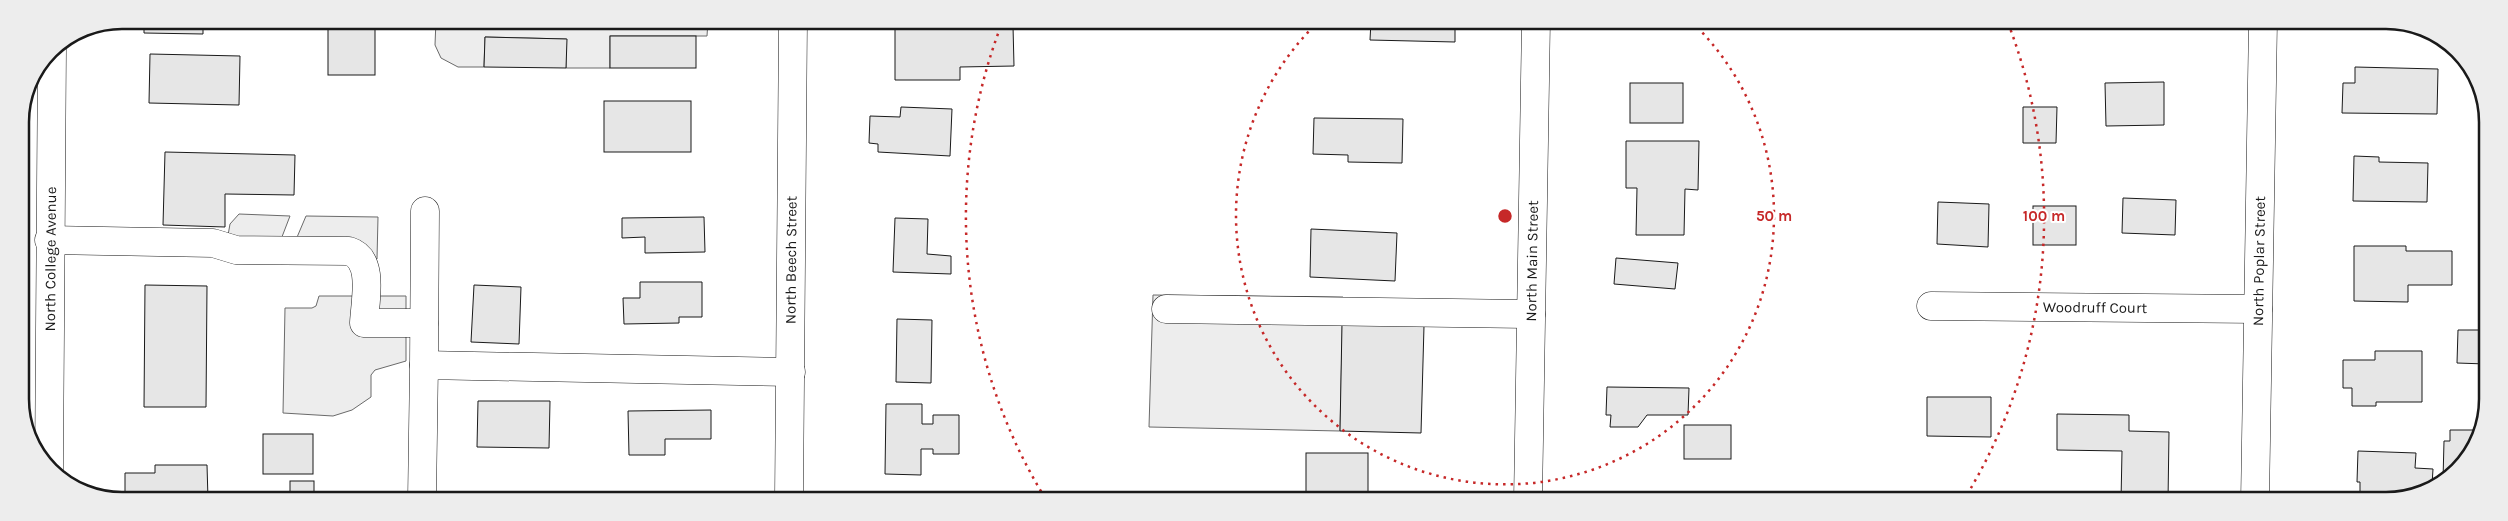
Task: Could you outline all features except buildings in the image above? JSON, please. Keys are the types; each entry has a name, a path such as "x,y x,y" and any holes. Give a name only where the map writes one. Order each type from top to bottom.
{"street":[{"name":"North Beech Street","path":"789,492 793,29"},
{"name":"North Main Street","path":"1528,492 1536,29"},
{"name":"North Poplar Street","path":"2255,492 2263,29"},
{"name":"North College Avenue","path":"49,457 52,60"},
{"path":"422,492 425,211"},
{"path":"50,240 213,243 236,250 349,251 358,254 364,260 366,269 364,322 424,322"},
{"name":"Woodruff Court","path":"1931,306 2258,309"},
{"path":"1166,309 1531,314"},
{"path":"424,365 791,372"}],"shaded area":[{"path":"436,29 707,29 707,36 610,36 610,68 566,68 566,39 485,37 484,67 458,67 441,58 435,45"},
{"path":"239,214 290,216 280,242 295,242 306,216 378,217 377,259 224,258 230,224"},
{"path":"1153,295 1343,297 1340,431 1149,427"},
{"path":"319,296 406,296 406,361 375,370 371,375 371,397 352,410 333,416 283,413 285,308 312,308 316,306"}]}
